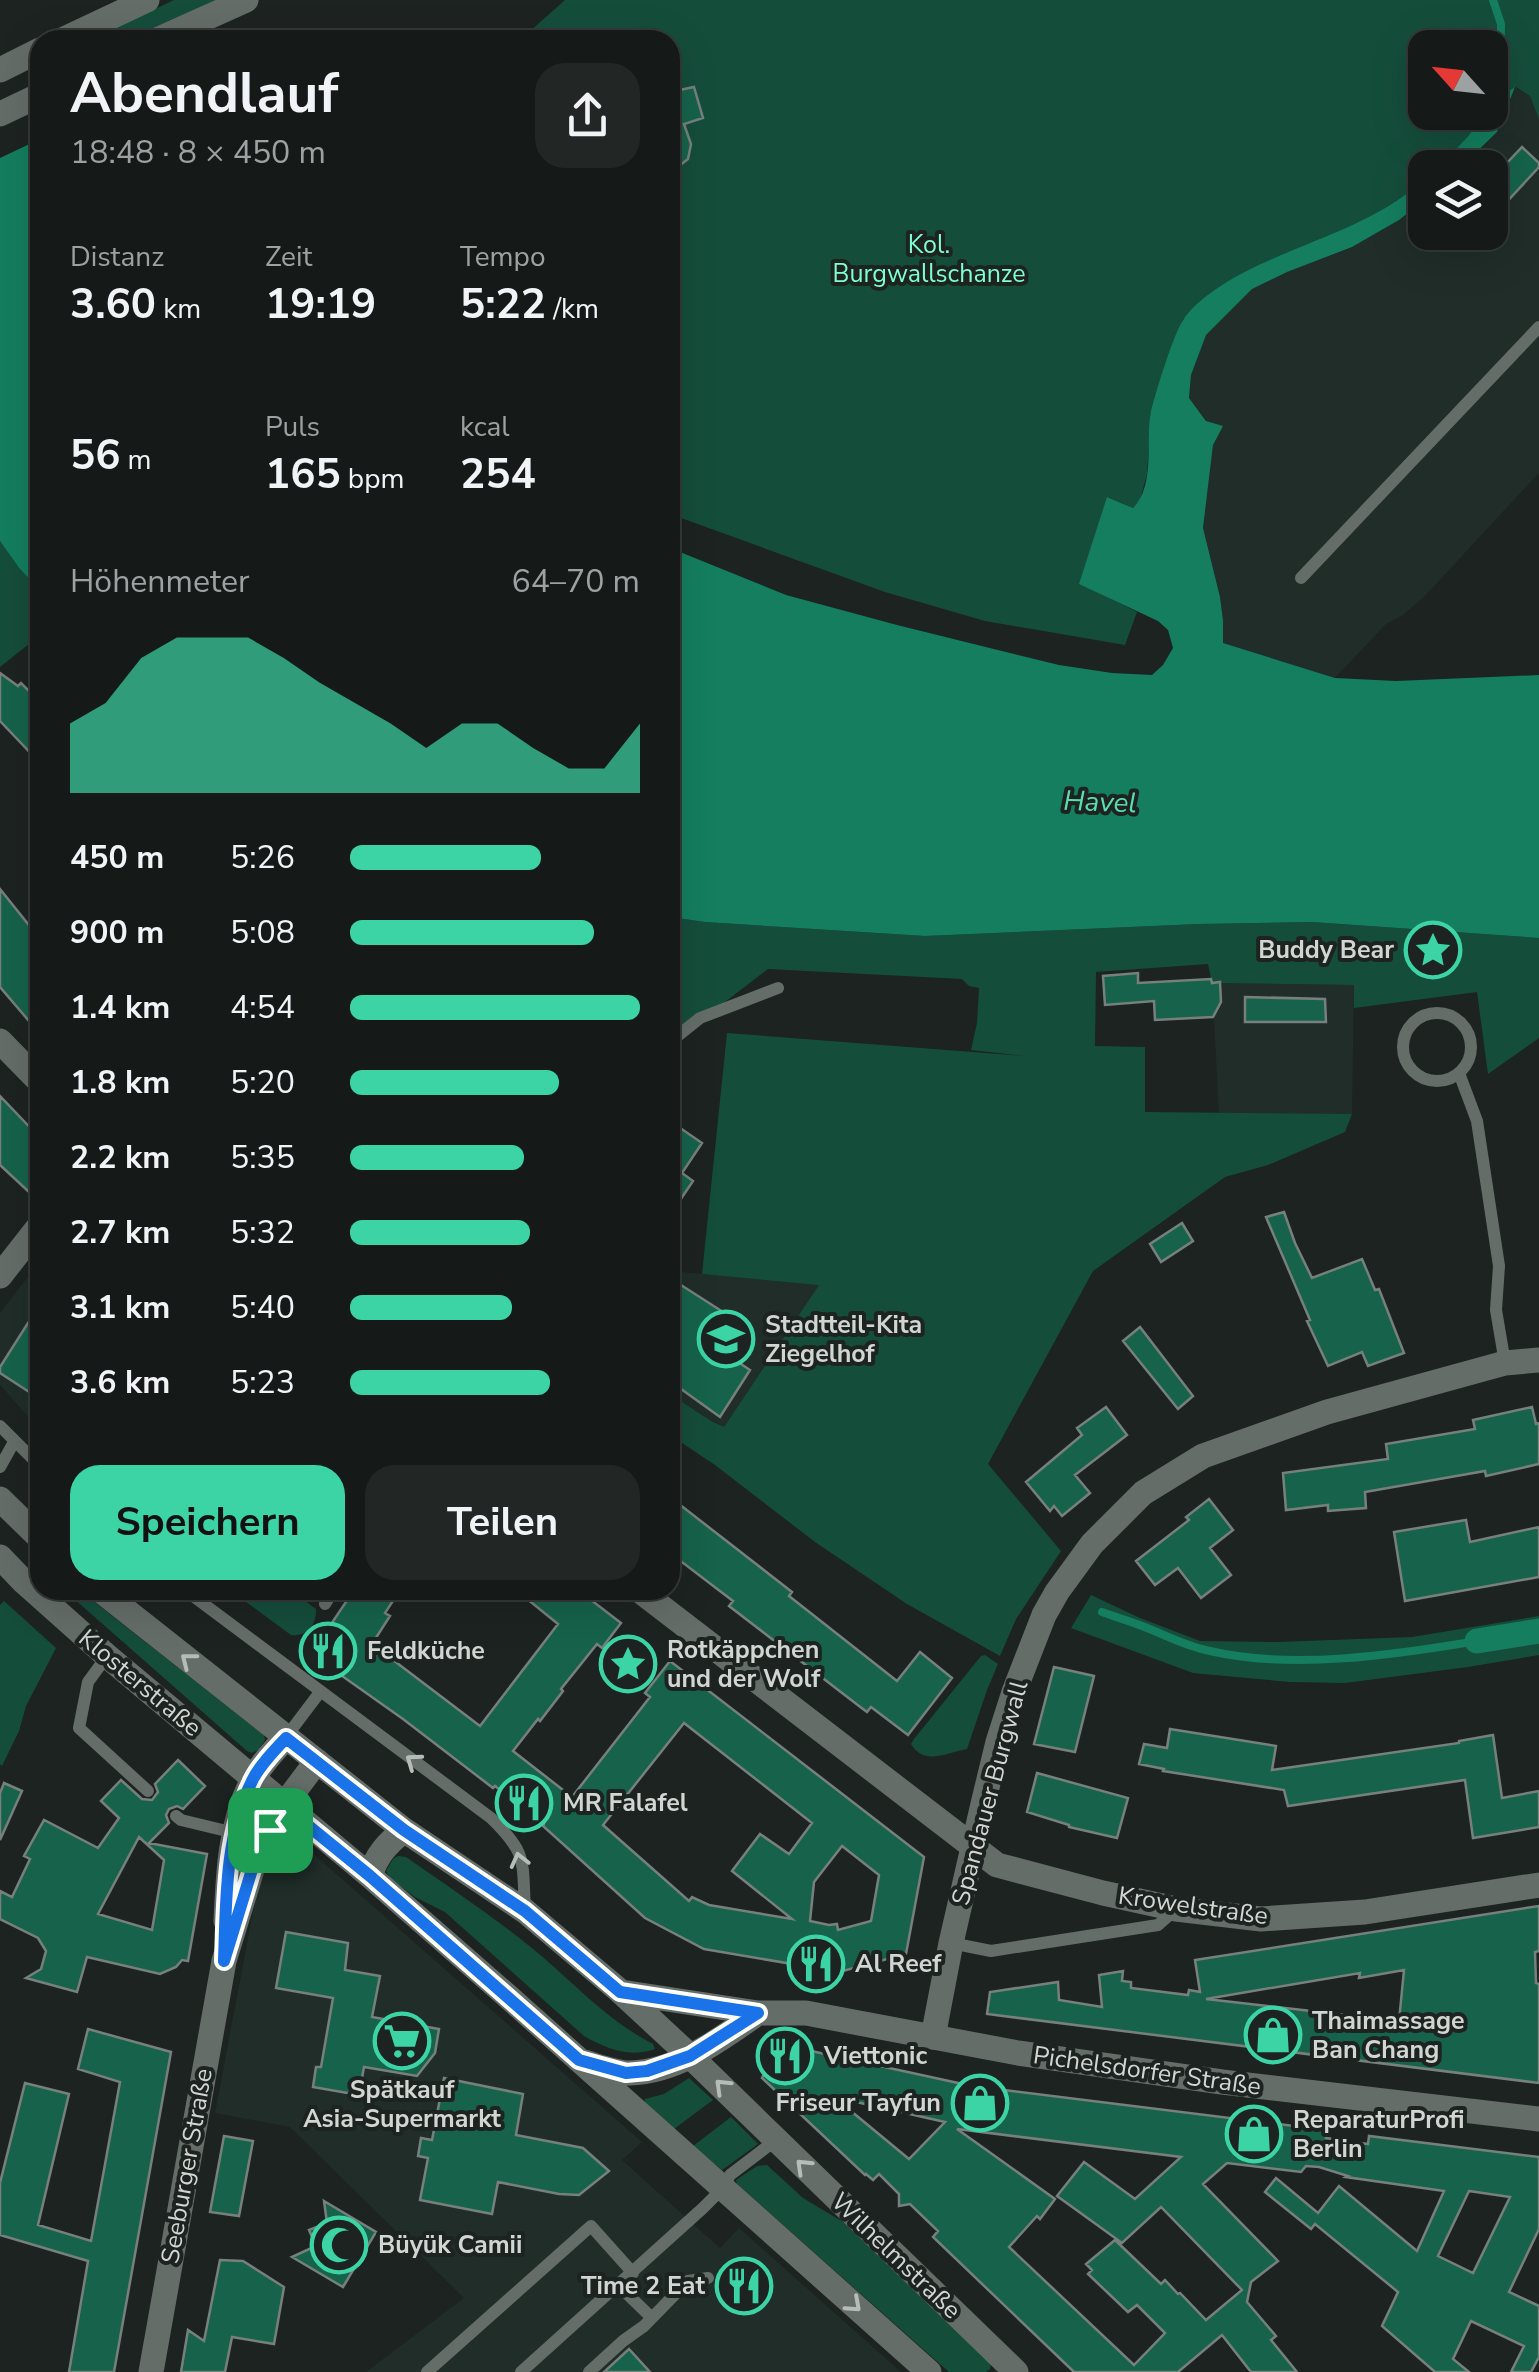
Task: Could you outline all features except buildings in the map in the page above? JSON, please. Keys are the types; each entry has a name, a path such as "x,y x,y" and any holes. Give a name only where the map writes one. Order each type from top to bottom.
{"street":[{"path":"83,30 147,0"},
{"path":"178,30 246,0"},
{"path":"0,70 30,55"},
{"path":"0,114 30,100"},
{"path":"0,1041 30,1072"},
{"path":"0,1276 30,1237"},
{"name":"Spandauer Burgwall","path":"932,2038 950,1943 998,1742 1014,1692 1044,1615 1092,1544 1142,1493 1203,1456 1327,1412 1504,1363 1539,1360"},
{"path":"0,1499 30,1528"},
{"name":"Klosterstraße","path":"0,1557 30,1586"},
{"name":"Klosterstraße","path":"45,1600 284,1806"},
{"name":"Klosterstraße","path":"113,1600 317,1761"},
{"name":"Krowelstraße","path":"652,1600 997,1864 1176,1909 1261,1919 1365,1912 1539,1884"},
{"path":"253,1778 286,1738"},
{"path":"317,1761 284,1806 370,1876 929,2372"},
{"name":"Wilhelmstraße","path":"317,1761 404,1830 525,1911 620,1992 690,2056 1008,2370"},
{"name":"Seeburger Straße","path":"224,1961 235,1833 253,1778"},
{"name":"Seeburger Straße","path":"151,2372 224,1961 258,1850 284,1806"},
{"path":"370,1876 385,1845 404,1830"},
{"name":"Pichelsdorfer Straße","path":"620,1992 758,2013 806,2013 1018,2053 1222,2082 1539,2119"},
{"path":"579,2060 626,2073 647,2071 690,2056 758,2013"}],"lane":[{"path":"1301,578 1539,327"},
{"path":"680,1034 700,1018 778,988"},
{"path":"1437,1014 1458,1021 1466,1030 1470,1053 1459,1073 1439,1081 1428,1080 1410,1069 1403,1040 1415,1022 1437,1014"},
{"path":"1459,1073 1477,1121 1499,1266 1496,1310 1504,1363"},
{"path":"0,1426 30,1457"},
{"path":"0,1468 14,1442"},
{"path":"198,1600 492,1818 513,1839 522,1858 525,1911"},
{"path":"325,1604 328,1600"},
{"path":"108,1656 88,1682 79,1728 148,1790"},
{"path":"286,1738 320,1692"},
{"path":"176,1816 235,1833"},
{"path":"950,1943 992,1951 1158,1925 1176,1909"},
{"path":"521,2372 633,2273 723,2188 730,2175 776,2140"},
{"path":"427,2372 590,2226 633,2273"},
{"path":"589,2372 688,2281 708,2278"},
{"path":"619,2286 652,2318"}],"shaded area":[{"path":"1515,87 1532,97 1539,117 1539,473 1424,597 1386,624 1335,678 1222,643 1220,597 1203,528 1213,445 1207,421 1189,398 1191,375 1206,335 1252,289 1352,247 1408,213 1408,250 1508,250 1508,150 1478,150 1498,130 1508,130 1508,104"},
{"path":"1212,983 1354,985 1352,1114 1219,1114"},
{"name":"Stadtteil-Kita Ziegelhof","path":"680,1272 820,1284 724,1427 680,1401"},
{"path":"30,1274 30,1419 0,1385 0,1313"},
{"path":"282,1844 303,1857 309,1850 642,2142 622,2160 720,2248 739,2228 901,2372 366,2372 464,2298 290,2127 215,2113 260,1875 270,1853"}],"green space":[{"path":"174,0 220,0 155,30 111,30"},
{"name":"Kol. Burgwallschanze","path":"565,0 1539,0 1539,119 1530,96 1516,87 1508,93 1508,30 1408,30 1408,130 1473,130 1456,150 1408,150 1408,194 1402,199 1183,319 1151,412 1147,474 1140,500 1133,508 1108,497 1080,583 1137,612 1125,645 985,621 885,592 680,518 680,30 531,30"},
{"path":"0,541 30,580 30,645 0,667"},
{"path":"680,918 925,936 1312,922 1539,938 1539,1038 1488,1074 1477,992 1354,1008 1354,985 1212,983 1208,964 1096,972 1095,1046 1145,1047 1145,1112 1352,1114 1345,1132 1268,1165 1225,1177 1093,1271 988,1464 1061,1551 1016,1619 1000,1656 907,1604 815,1542 680,1442 680,1401 724,1427 819,1285 702,1274 727,1033 1026,1056 971,1050 979,988 962,979 768,969 680,1036"},
{"path":"1091,1595 1200,1641 1412,1637 1539,1616 1539,1623 1481,1631 1503,1646 1539,1640 1539,1655 1345,1683 1193,1673 1071,1628"},
{"path":"75,1600 92,1600 264,1735 258,1750 247,1751"},
{"path":"244,1600 304,1600 316,1609 310,1628 291,1635"},
{"path":"4,1601 56,1648 26,1706 2,1766 0,1605"},
{"path":"985,1655 998,1664 967,1749 936,1756 916,1751 911,1744 914,1739"},
{"path":"398,1856 406,1857 506,1928 607,2014 655,2049 618,2051 584,2036 445,1912 391,1879 386,1871"},
{"path":"689,2078 713,2100 674,2129 644,2103 645,2099 664,2094"},
{"path":"731,2117 758,2144 722,2170 693,2146"},
{"path":"767,2165 803,2198 843,2222 991,2363 990,2369 949,2372 737,2184 736,2180 757,2166"}],"water":[{"path":"0,104 30,126 30,580 0,541"},
{"path":"1473,130 1498,130 1478,150 1455,150"},
{"name":"Havel","path":"1408,193 1408,213 1399,220 1352,247 1252,289 1206,335 1191,375 1189,398 1206,421 1223,426 1213,445 1203,528 1220,597 1223,643 1335,678 1396,681 1539,675 1539,938 1312,922 925,936 680,918 680,552 786,595 897,625 1059,665 1152,675 1173,648 1168,630 1158,621 1079,584 1107,497 1133,508 1145,487 1151,411 1181,324 1200,302 1238,276 1367,218"}],"pier":[{"path":"0,99 30,121 30,144 0,158"}],"waterway":[{"path":"1493,0 1501,30"},
{"path":"1102,1612 1187,1645 1242,1657 1343,1658 1477,1641"},
{"path":"1477,1641 1539,1631"}],"place":[{"name":"Buddy Bear","path":"1433,950"},
{"name":"Stadtteil-Kita Ziegelhof","path":"726,1339"},
{"name":"Feldküche","path":"328,1651"},
{"name":"Rotkäppchen und der Wolf","path":"628,1664"},
{"name":"MR Falafel","path":"524,1803"},
{"name":"Al Reef","path":"816,1964"},
{"name":"Thaimassage Ban Chang","path":"1273,2035"},
{"name":"Spätkauf Asia-Supermarkt","path":"402,2041"},
{"name":"Viettonic","path":"785,2056"},
{"name":"Friseur Tayfun","path":"980,2103"},
{"name":"ReparaturProfi Berlin","path":"1254,2134"},
{"name":"Büyük Camii","path":"339,2245"},
{"name":"Time 2 Eat","path":"744,2286"}],"route":[{"path":"286,1738 404,1830 525,1911 620,1992 758,2013 690,2056 647,2071 626,2073 579,2060 370,1876 284,1806 270,1830 251,1869 224,1961 228,1881 239,1816 253,1778 286,1738"}]}
